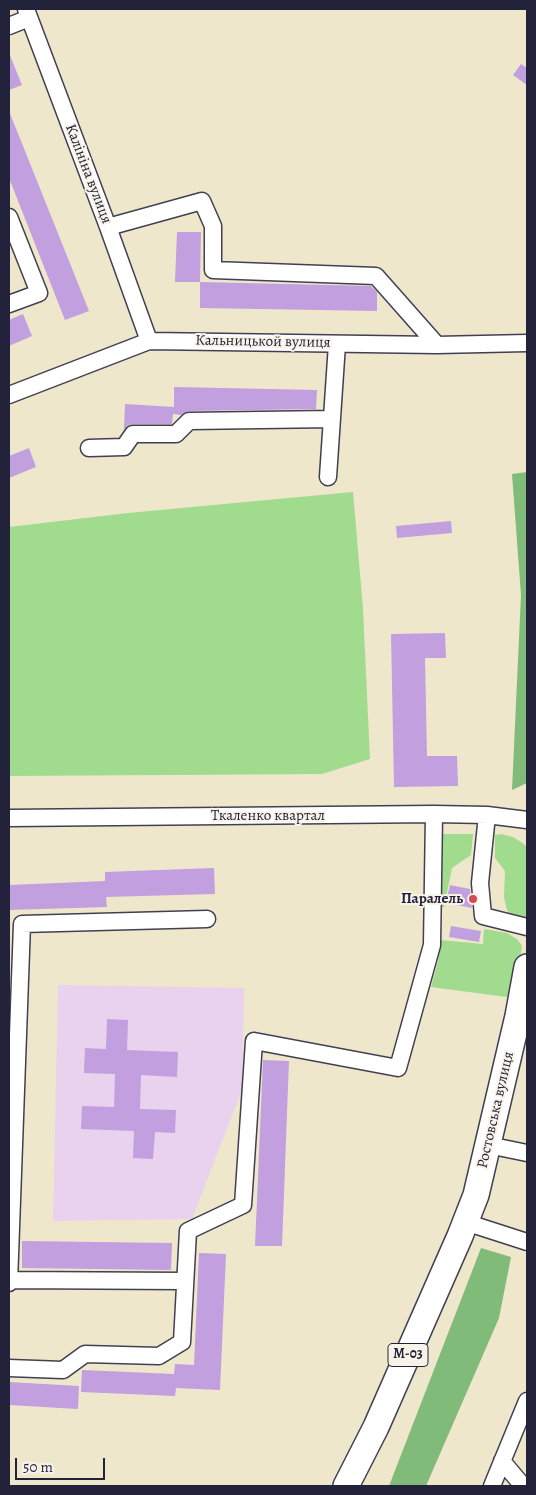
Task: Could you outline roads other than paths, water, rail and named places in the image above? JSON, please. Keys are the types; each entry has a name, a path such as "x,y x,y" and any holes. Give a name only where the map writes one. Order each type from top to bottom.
{"highway":[{"name":"Ростовська вулиця","path":"465,1222 476,1195 523,1017 527,967"},
{"name":"М-03","path":"346,1486 376,1427 465,1222"}],"street":[{"path":"9,26 27,13"},
{"name":"Калініна вулиця","path":"27,13 149,341"},
{"path":"108,227 202,201 213,226 212,270 376,276 437,345"},
{"path":"9,218 39,293 9,304"},
{"name":"Кальницькой вулиця","path":"9,395 149,341 437,345 527,343"},
{"path":"328,477 337,344"},
{"path":"89,448 124,447 133,434 176,434 189,421 332,419"},
{"path":"9,1368 64,1370 85,1354 159,1356 182,1342 188,1232 243,1205 254,1041 398,1068 432,945 434,814"},
{"name":"Ткаленко квартал","path":"9,818 434,814 487,815 527,820"},
{"path":"487,815 480,883 483,916 527,927"},
{"path":"185,1281 9,1282 14,978 22,924 207,919"},
{"path":"488,1145 527,1152"},
{"path":"465,1222 527,1242"},
{"path":"492,1486 527,1401"},
{"path":"502,1461 523,1486"}],"place":[{"name":"Паралель","path":"473,899"}]}
